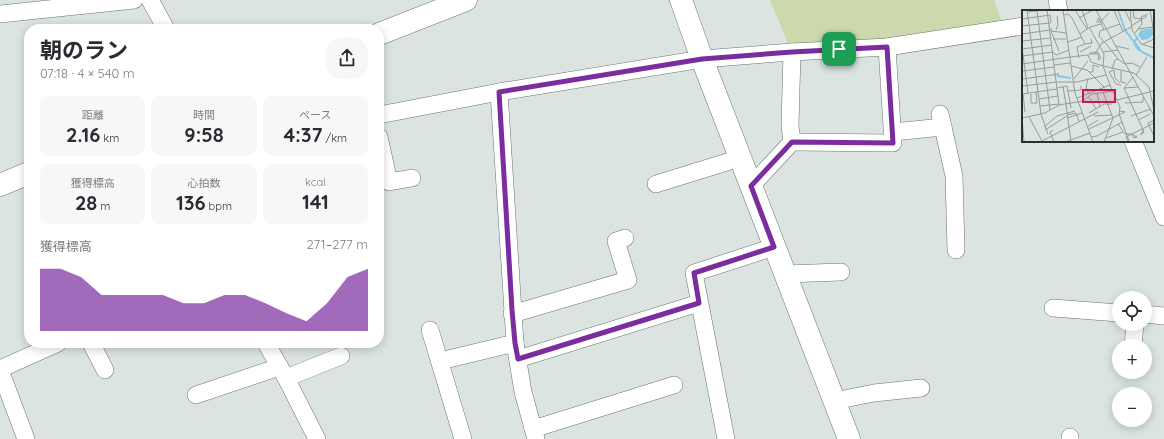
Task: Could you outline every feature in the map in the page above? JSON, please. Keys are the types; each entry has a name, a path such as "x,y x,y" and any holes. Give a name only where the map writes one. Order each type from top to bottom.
{"street":[{"path":"0,14 134,0"},
{"path":"150,0 163,24"},
{"path":"384,32 466,0"},
{"path":"681,0 702,59 849,439"},
{"path":"1056,0 1059,10"},
{"path":"384,114 499,92 702,59 887,47 1022,26"},
{"path":"751,186 792,142 893,143 887,47"},
{"path":"792,52 790,126 792,142"},
{"path":"499,92 512,314 516,351 523,392 535,434 674,385"},
{"path":"892,132 942,121 954,176 956,250"},
{"path":"1133,142 1164,217"},
{"path":"656,184 740,158"},
{"path":"384,160 389,182 412,178"},
{"path":"0,185 24,175"},
{"path":"512,314 628,280 615,241"},
{"path":"726,439 694,273 774,247"},
{"path":"785,274 841,272"},
{"path":"440,361 516,351 699,303"},
{"path":"1053,308 1112,312"},
{"path":"1152,315 1164,316"},
{"path":"430,330 463,439"},
{"path":"26,439 0,370 47,348"},
{"path":"94,348 105,370"},
{"path":"269,348 316,439"},
{"path":"196,395 341,356"},
{"path":"834,401 874,393 921,388"}],"green space":[{"path":"770,0 994,0 1002,23 888,41 789,46"}],"route":[{"path":"887,47 893,143 792,142 751,186 774,247 694,273 699,303 518,359 512,310 499,92 702,59 839,49 887,47"}]}
